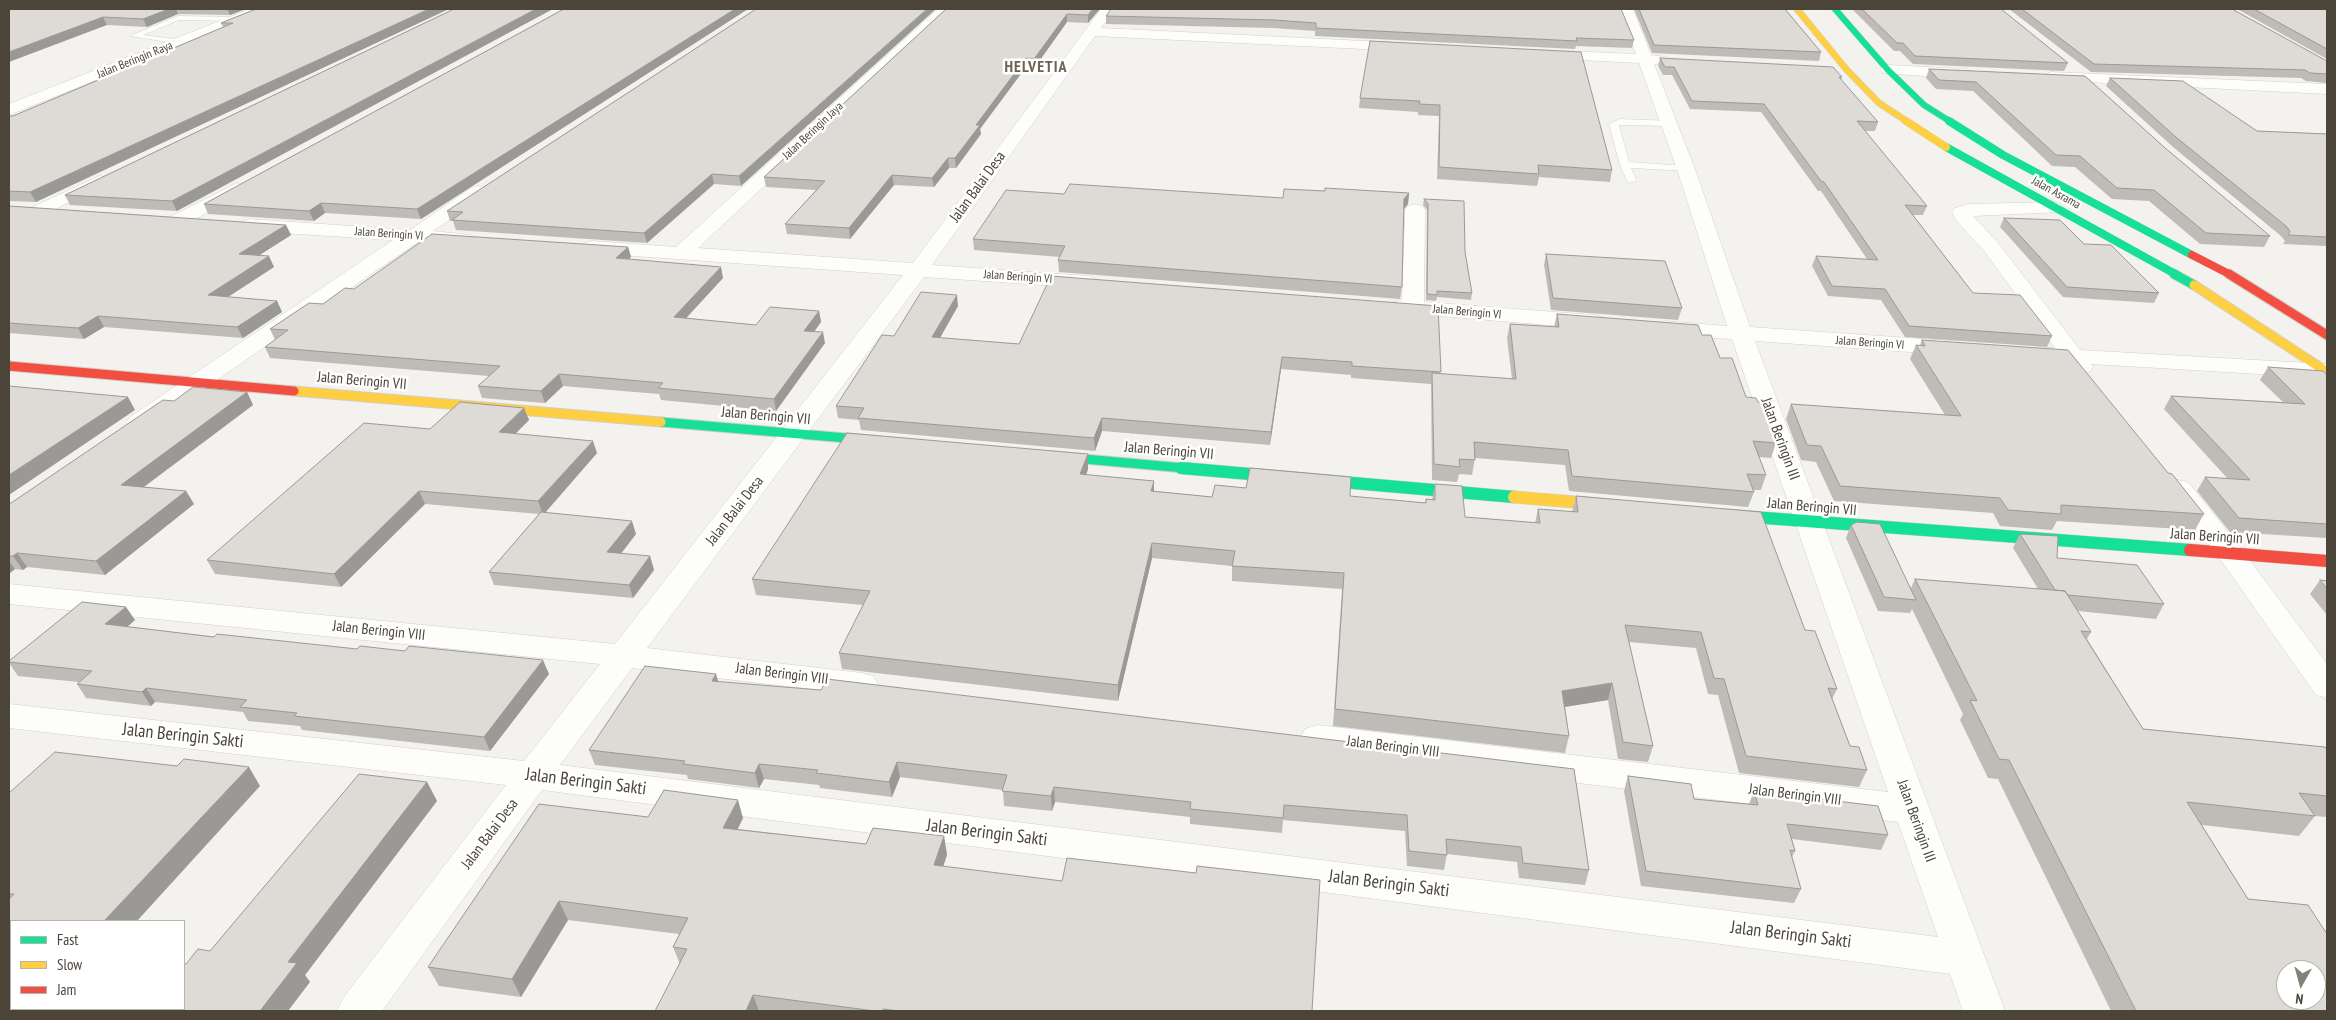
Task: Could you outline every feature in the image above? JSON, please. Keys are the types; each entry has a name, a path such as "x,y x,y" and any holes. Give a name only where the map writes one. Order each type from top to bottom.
{"main road":[{"name":"Jalan Asrama","path":"1797,9 1846,69 1879,103 1943,145 2054,208 2179,275 2327,371"},
{"name":"Jalan Asrama","path":"1835,9 1888,70 1924,104 1995,150 2227,273 2327,335"},
{"name":"Jalan Beringin VII","path":"9,366 894,442"},
{"name":"Jalan Beringin VII","path":"1044,455 1621,506"},
{"name":"Jalan Beringin VII","path":"1710,513 2327,561"}],"street":[{"name":"Jalan Beringin Raya","path":"9,110 261,9"},
{"name":"Jalan Beringin Jaya","path":"681,253 946,9"},
{"name":"Jalan Balai Desa","path":"358,1011 534,775 919,269 1108,9"},
{"name":"Jalan Beringin III","path":"1626,9 1670,123 1741,334 1984,1011"},
{"path":"1091,32 1417,48"},
{"path":"1525,53 1673,60"},
{"path":"2065,61 2109,99"},
{"path":"1828,68 1846,69"},
{"path":"1888,70 1977,74"},
{"path":"2037,77 2327,89"},
{"path":"9,225 110,176"},
{"path":"124,432 411,236 494,182"},
{"name":"Jalan Beringin VI","path":"248,183 169,220 488,241"},
{"path":"9,208 76,213"},
{"path":"2054,208 1969,210 1962,212 1962,215 1992,248 2098,387"},
{"path":"1412,308 1415,210"},
{"name":"Jalan Beringin VI","path":"575,246 919,269 1106,284"},
{"name":"Jalan Beringin VI","path":"1383,305 1612,324"},
{"name":"Jalan Beringin VI","path":"1641,326 1968,349"},
{"path":"2016,353 2327,371"},
{"path":"2164,470 2230,553 2327,687"},
{"name":"Jalan Beringin VIII","path":"9,594 624,656 891,688"},
{"name":"Jalan Beringin Sakti","path":"9,716 534,775 1965,958"},
{"name":"Jalan Beringin VIII","path":"1287,735 1911,809"}],"lane":[{"path":"180,42 134,36 178,18 234,19"},
{"path":"1632,181 1625,165 1614,124 1620,122 1670,123"},
{"path":"1625,165 1686,169"}],"building":[{"path":"9,9 169,9 143,19 103,17 9,52"},
{"path":"256,9 429,9 30,192 9,191 9,116 13,116 233,23 221,23"},
{"path":"454,9 536,9 172,201 65,195"},
{"path":"564,9 735,9 417,209 321,203 309,211 204,204"},
{"path":"756,9 927,9 739,176 712,174 644,233 452,220 463,212 447,211"},
{"path":"946,9 1093,9 1088,15 1067,14 1034,59 1026,58 976,125 980,125 955,158 948,158 932,178 892,175 849,228 785,224 825,181 764,177"},
{"path":"1111,9 1621,9 1634,40 1576,38 1577,41 1316,28 1316,23 1274,20 1106,16"},
{"path":"1639,9 1785,9 1821,52 1654,45"},
{"path":"1862,9 2001,9 2068,63 1915,56 1903,43 1897,43"},
{"path":"2022,9 2232,9 2327,61 2327,74 2310,73 2305,70 2094,64"},
{"path":"2254,9 2327,9 2327,49"},
{"path":"1370,41 1581,52 1612,170 1538,165 1539,174 1439,167 1440,105 1419,104 1420,101 1360,98"},
{"path":"1660,58 1833,67 1842,77 1839,77 1878,122 1857,121 1927,206 1905,205 1973,293 2020,295 2052,336 1909,326 1885,289 1832,286 1816,256 1878,260 1824,182 1821,181 1764,104 1692,101 1674,67 1665,67"},
{"path":"1929,69 2085,76 2164,147 2270,236 2206,233 2154,190 2117,188 2080,156 2056,155 1976,82 1939,80"},
{"path":"2110,78 2183,81 2257,131 2327,134 2327,237 2288,235 2290,231 2286,226 2177,138"},
{"path":"1070,184 1283,198 1284,189 1325,191 1325,188 1409,193 1404,199 1402,287 1058,260 1065,246 973,239 1006,190 1064,194"},
{"path":"1424,199 1464,201 1465,252 1472,293 1437,291 1437,295 1427,294 1428,204"},
{"path":"9,206 286,225 239,254 269,256 208,295 277,301 237,327 98,316 78,328 9,323"},
{"path":"2004,218 2060,220 2084,244 2111,245 2159,293 2067,287"},
{"path":"432,234 628,247 616,258 721,267 674,317 756,325 770,307 819,311 804,331 823,332 774,399 658,388 663,383 559,374 541,391 478,386 500,366 265,347 288,330 270,329 309,303 323,304 345,288 354,289"},
{"path":"1546,254 1665,261 1682,308 1553,298"},
{"path":"1051,276 1438,306 1441,372 1352,366 1352,362 1282,357 1271,432 1102,418 1094,438 858,418 864,408 836,406 882,335 894,336 921,292 957,295 932,337 1019,344"},
{"path":"1557,314 1698,325 1702,335 1711,335 1720,358 1732,358 1746,397 1756,398 1758,402 1761,402 1776,443 1753,441 1766,475 1747,474 1754,492 1572,476 1568,450 1474,442 1475,460 1459,459 1460,467 1434,464 1432,373 1516,379 1510,324 1559,327"},
{"path":"1922,340 2068,350 2168,473 2172,474 2204,514 2061,505 2061,514 2008,510 2000,498 1840,486 1821,446 1807,445 1791,404 1961,416 1916,345 1925,346"},
{"path":"2268,367 2323,371 2327,375 2327,524 2239,518 2205,477 2250,480 2171,396 2305,404"},
{"path":"9,386 128,397 9,475"},
{"path":"193,387 247,392 121,485 186,491 96,561 17,553 9,556 9,503 163,400 174,401"},
{"path":"460,402 524,408 499,432 593,441 538,501 419,491 334,574 207,560 364,423 430,429"},
{"path":"847,433 1088,454 1080,474 1154,481 1151,491 1212,497 1215,485 1246,488 1250,468 1351,477 1350,496 1426,503 1426,499 1435,500 1435,484 1462,486 1465,517 1540,523 1538,509 1578,512 1576,496 1761,512 1805,630 1815,631 1837,689 1828,688 1850,746 1859,747 1867,770 1746,756 1724,679 1714,678 1701,632 1625,625 1653,746 1623,742 1612,683 1562,691 1569,736 1335,709 1344,573 1232,566 1235,551 1152,543 1118,685 839,653 870,591 752,579"},
{"path":"541,512 632,521 607,552 650,556 629,585 489,572"},
{"path":"1857,522 1880,524 1916,600 1884,597 1851,525"},
{"path":"2020,534 2058,536 2057,558 2137,565 2164,604 2068,595 2065,591 2055,590"},
{"path":"1915,579 2065,591 2091,632 2081,631 2143,729 2325,747 2327,750 2327,796 2299,793 2315,816 2187,802 2248,899 2308,905 2327,934 2327,1011 2136,1011 2009,760 1999,759 1970,700 1977,701"},
{"path":"2320,580 2327,581 2327,589"},
{"path":"82,602 126,607 105,624 214,637 217,634 357,649 360,646 405,651 409,646 543,660 484,737 294,716 297,713 240,707 247,700 146,688 142,692 77,684 92,671 9,662"},
{"path":"645,666 716,674 712,681 821,690 827,679 1574,769 1589,870 1523,863 1521,847 1446,839 1447,855 1409,851 1407,815 1284,805 1283,818 1190,809 1191,802 1054,787 1051,796 1002,791 1007,775 897,762 889,782 816,773 818,770 759,764 755,773 683,764 685,761 589,750"},
{"path":"55,752 177,766 184,759 249,767 105,920 10,920 10,1010 185,1010 185,964 198,949 210,951 359,774 427,782 288,962 297,963 260,1011 9,1011 9,899 14,894 9,894 9,793"},
{"path":"1628,776 1691,784 1694,799 1758,805 1754,791 1878,806 1888,835 1787,824 1795,851 1790,850 1801,889 1646,871"},
{"path":"664,790 738,800 723,828 866,844 873,828 944,836 934,865 1062,881 1067,858 1196,873 1197,866 1320,880 1312,1011 899,1011 883,1009 883,1011 875,1011 753,995 746,1011 655,1011 687,949 673,947 688,918 559,901 512,979 428,967 539,804 648,817"}],"traffic: fast":[{"path":"1835,9 1888,70 1924,105 2003,155 2192,255"},
{"path":"1946,147 2194,285"},
{"path":"661,422 881,441"},
{"path":"1051,456 1514,497"},
{"path":"1726,515 2190,550"}],"traffic: slow":[{"path":"1797,9 1846,69 1879,103 1946,147"},
{"path":"2194,285 2327,372"},
{"path":"294,391 661,422"},
{"path":"1514,497 1610,505"}],"traffic: jam":[{"path":"2192,255 2227,273 2327,335"},
{"path":"9,366 294,391"},
{"path":"2190,550 2327,561"}],"district":[{"name":"HELVETIA","path":"1036,67"}]}
